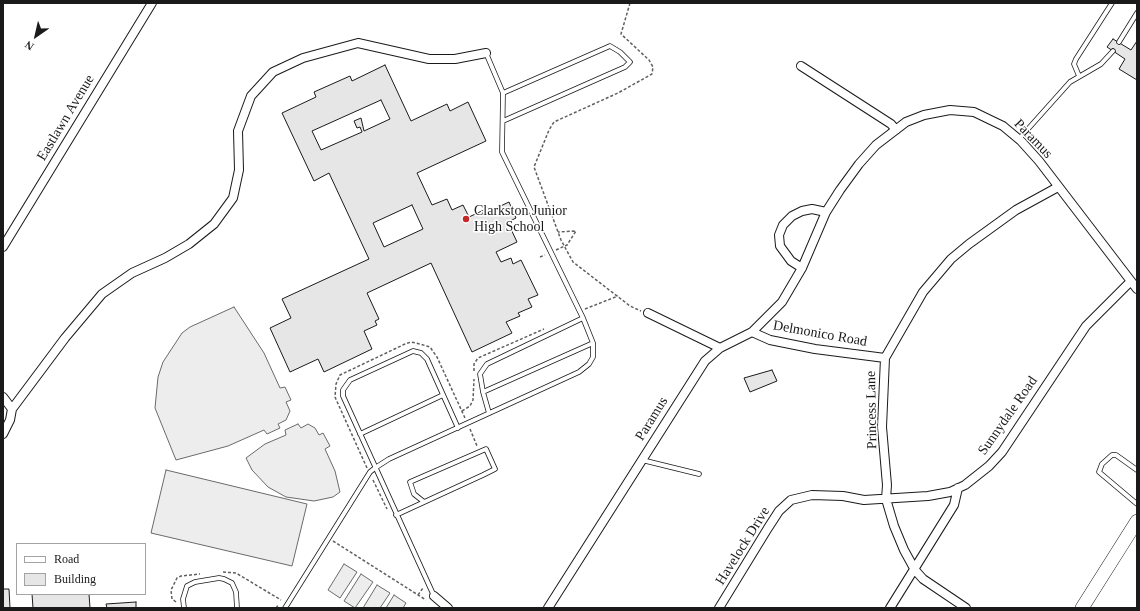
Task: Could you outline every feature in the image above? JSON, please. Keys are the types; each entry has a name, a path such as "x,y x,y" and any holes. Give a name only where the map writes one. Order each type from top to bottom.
{"main road":[{"path":"1082,608 1137,521"}],"street":[{"name":"Eastlawn Avenue","path":"3,247 152,3"},
{"path":"3,434 10,420 12,409 65,338 102,294 132,273 165,258 189,244 214,224 233,198 239,170 238,131 251,96 273,72 303,58 358,43 429,59 455,59 486,53"},
{"path":"801,66 891,124 896,130"},
{"name":"Paramus","path":"548,608 705,361 720,348 752,332 782,302 802,268 826,212 859,164 876,145 906,122 924,115 950,110 974,112 1003,126 1019,139 1137,289"},
{"name":"Princess Lane","path":"966,608 934,587 915,570 904,550 886,499 887,485 882,427 884,358 923,292 951,259 1016,210 1058,187"},
{"path":"802,268 791,261 780,246 779,235 784,224 792,216 802,211 812,209 826,212"},
{"name":"Sunnydale Road","path":"791,500 812,495 843,496 864,500 928,496 950,492 965,485 989,466 1002,452 1086,326 1131,282"},
{"path":"648,313 720,348"},
{"name":"Delmonico Road","path":"752,332 770,340 815,349 884,358"},
{"path":"3,397 12,409"},
{"path":"890,608 954,505 958,488"},
{"name":"Havelock Drive","path":"719,608 779,511 791,500"},
{"path":"431,600 448,608"}],"lane":[{"path":"1079,76 1074,64 1076,59 1112,3"},
{"path":"1119,42 1137,13"},
{"path":"503,93 610,46 620,52 630,62 625,67 503,121"},
{"path":"1019,139 1070,82 1079,76 1087,74 1101,64 1113,51"},
{"path":"285,608 370,473 375,468 467,423 579,372 589,364 593,357 593,343 583,318 502,152 503,93 486,53"},
{"path":"489,414 480,374 487,364 583,318"},
{"path":"483,392 593,343"},
{"path":"431,600 396,515 343,396 345,385 350,380 407,352 413,351 421,354 427,359 458,428"},
{"path":"360,434 444,395"},
{"path":"396,515 424,502 495,469 486,449 410,482 414,494 424,502"},
{"path":"1137,470 1116,455 1112,455 1102,464 1099,472 1137,504"},
{"path":"642,460 699,474"},
{"path":"184,608 183,599 187,586 195,582 224,578 232,583 236,592 237,608"}],"path":[{"path":"630,3 621,34 648,60 653,67 652,74 618,93 554,122 534,163 535,172 558,232 572,262 630,306 648,313"},
{"path":"540,257 565,247 576,231 558,232"},
{"path":"387,510 335,397 336,384 340,375 411,342 430,347 437,357 480,451"},
{"path":"329,538 418,595 431,600"},
{"path":"418,595 423,588 431,600"}],"shaded area":[{"path":"234,307 264,353 280,388 285,387 291,400 286,402 290,411 286,420 278,424 280,428 267,434 264,430 228,446 176,460 155,408 158,377 163,362 182,333 190,327"},
{"path":"298,424 301,428 308,424 315,428 319,435 323,433 330,446 325,449 335,471 340,492 333,497 314,501 286,497 268,487 252,470 246,458 265,444 286,435 285,430"},
{"path":"166,470 307,504 292,566 151,533"},
{"path":"344,564 357,572 340,598 328,590"},
{"path":"361,574 373,582 355,608 344,601"},
{"path":"377,585 390,593 380,608 363,608"},
{"path":"394,595 406,603 403,608 386,608"}],"building":[{"path":"1113,39 1131,50 1137,41 1137,80 1119,69 1125,59 1107,47"},
{"name":"Clarkston Junior High School","path":"385,65 411,121 447,104 450,111 468,102 486,141 417,173 432,205 447,199 452,210 463,205 469,217 488,208 490,211 509,202 516,218 510,221 512,226 510,227 517,242 496,252 501,262 511,258 513,264 521,260 538,295 528,299 532,307 518,313 520,316 506,322 512,333 472,352 431,263 367,293 379,319 375,321 377,325 364,331 372,349 324,372 318,359 290,372 270,328 291,318 282,299 369,259 329,173 314,181 282,113 316,97 314,92 350,76 352,81","holes":["381,100 390,119 364,131 361,118 354,121 357,128 360,127 362,132 321,150 312,131","412,205 423,229 384,247 373,223"]},
{"path":"772,370 777,381 750,392 744,378"},
{"path":"3,589 9,589 10,608 3,608"},
{"path":"32,595 89,595 90,608 33,608"},
{"path":"136,602 136,608 107,608 106,604"}],"place":[{"name":"Clarkston Junior High School","path":"466,219"}]}
